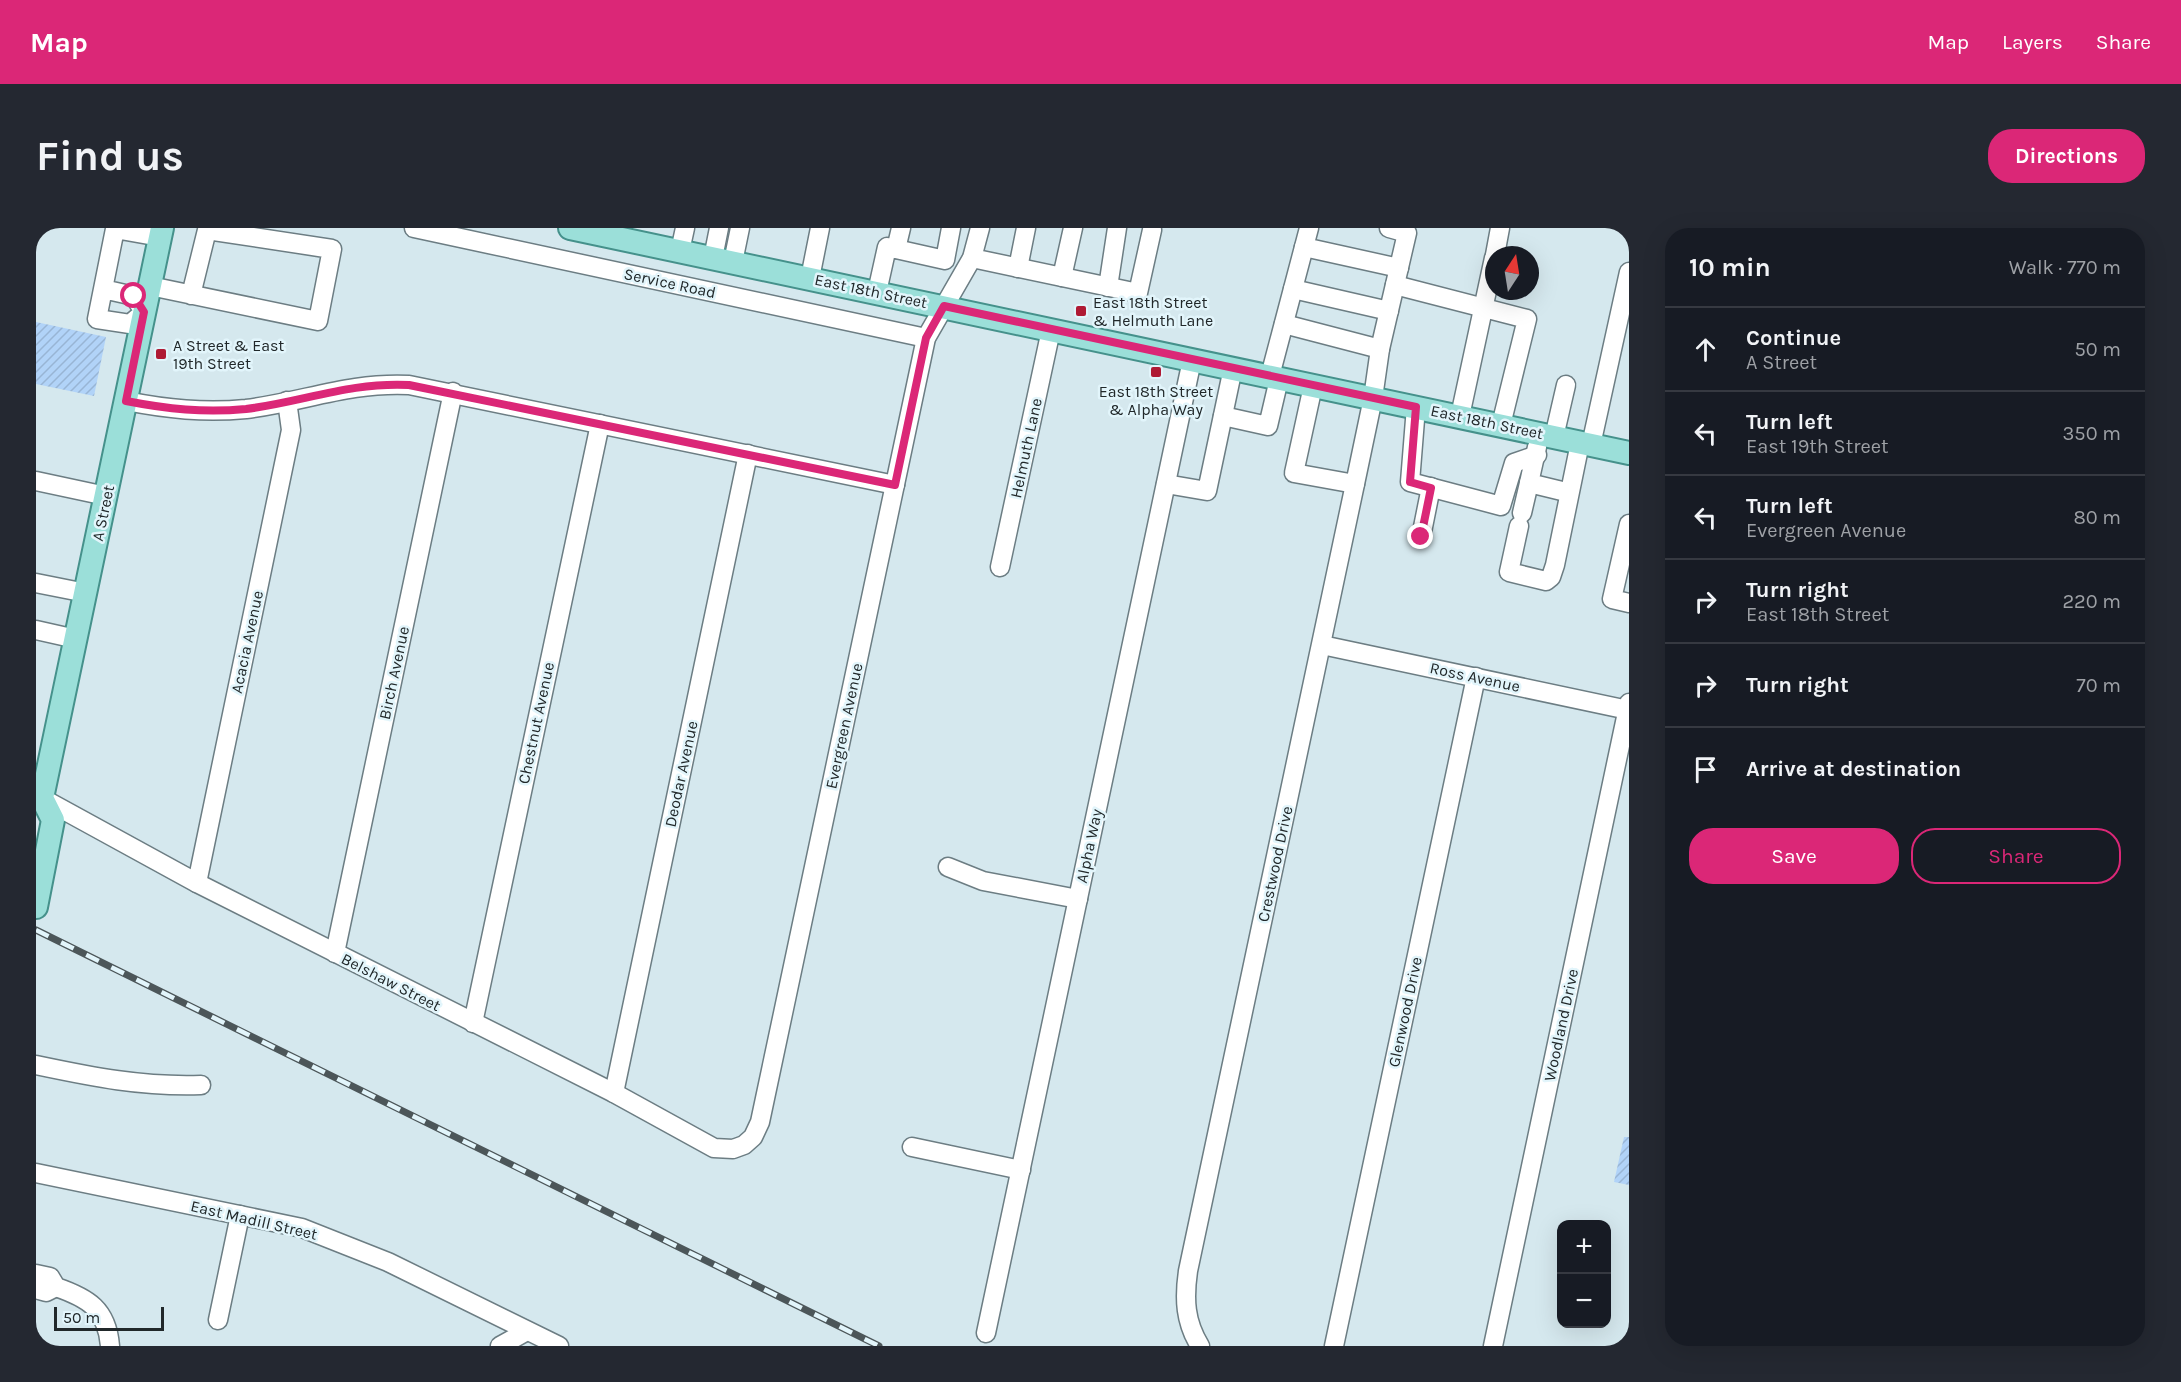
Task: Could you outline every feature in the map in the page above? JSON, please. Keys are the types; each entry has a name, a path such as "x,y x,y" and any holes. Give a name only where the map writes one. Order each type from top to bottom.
{"main road":[{"name":"East 18th Street","path":"570,228 610,232 680,251 1501,425 1543,442 1586,444 1629,453"},
{"name":"A Street","path":"38,799 86,593 161,232"},
{"path":"36,907 53,820 38,799"}],"street":[{"name":"Service Road","path":"414,228 926,338"},
{"path":"680,251 685,228"},
{"path":"719,228 723,260"},
{"path":"723,260 740,228"},
{"path":"810,278 820,228"},
{"path":"896,249 902,228"},
{"path":"877,292 887,247 945,260 951,228"},
{"name":"Evergreen Avenue","path":"744,1145 753,1137 760,1122 926,338 972,258 980,228"},
{"path":"1018,268 1026,228"},
{"path":"1062,277 1073,228"},
{"path":"1108,287 1117,228"},
{"path":"1223,416 1268,426 1284,324 1309,228"},
{"name":"Crestwood Drive","path":"1200,1346 1190,1330 1185,1299 1188,1271 1322,645 1373,398 1380,349 1407,233 1389,228"},
{"path":"1496,246 1500,228"},
{"path":"103,289 134,296 144,312 130,324 97,319 103,289 115,229 161,232"},
{"path":"972,258 1138,293 1149,229"},
{"path":"150,286 192,295 318,321 332,249 302,236 207,230 192,295"},
{"path":"1304,247 1527,319 1501,425"},
{"path":"1566,385 1528,483 1509,573 1546,580 1551,577 1629,272"},
{"path":"1293,289 1389,312"},
{"path":"1460,416 1485,300"},
{"path":"1284,324 1380,349"},
{"name":"Helmuth Lane","path":"1000,567 1051,330"},
{"name":"Alpha Way","path":"987,1333 1192,360"},
{"path":"1166,484 1207,490 1233,368"},
{"path":"126,401 167,409 204,412 247,409 350,387 380,383 453,392 895,485"},
{"path":"1313,386 1294,473 1355,484"},
{"name":"Birch Avenue","path":"335,953 453,392"},
{"name":"Acacia Avenue","path":"197,882 291,430 287,401"},
{"path":"1416,407 1410,482 1431,488 1501,506 1514,464 1543,442"},
{"name":"Chestnut Avenue","path":"473,1023 600,424"},
{"name":"Deodar Avenue","path":"614,1093 748,454"},
{"path":"36,481 106,496"},
{"path":"1528,483 1562,491"},
{"path":"1421,537 1431,488"},
{"path":"1629,524 1612,599 1629,603"},
{"path":"36,583 86,593"},
{"path":"36,630 76,639"},
{"name":"Ross Avenue","path":"1322,645 1628,707"},
{"name":"Glenwood Drive","path":"1334,1346 1476,678"},
{"name":"Woodland Drive","path":"1493,1346 1628,707"},
{"name":"Belshaw Street","path":"38,799 335,953 614,1093 714,1148 733,1149 744,1145"},
{"path":"948,867 983,881 1078,899"},
{"path":"36,1065 158,1087 201,1085"},
{"path":"912,1147 1021,1170"},
{"name":"East Madill Street","path":"36,1173 302,1228 347,1244 558,1346"},
{"path":"218,1320 240,1215"},
{"path":"36,1274 50,1277 56,1287 81,1296 96,1307 108,1329 110,1346"},
{"path":"36,1289 46,1292 56,1287"},
{"path":"500,1346 527,1330"}],"building":[{"path":"36,322 106,337 94,396 36,384"},
{"path":"1624,1137 1629,1137 1629,1185 1614,1182"}],"railway":[{"path":"36,930 879,1346"}],"place":[{"name":"East 18th Street & Helmuth Lane","path":"1081,311"},
{"name":"A Street & East 19th Street","path":"161,354"},
{"name":"East 18th Street & Alpha Way","path":"1156,372"}],"route":[{"path":"134,296 144,312 126,401 167,409 204,412 247,409 350,387 380,383 409,385 453,392 895,485 926,338 944,306 1416,407 1410,482 1431,488 1421,537"}]}
